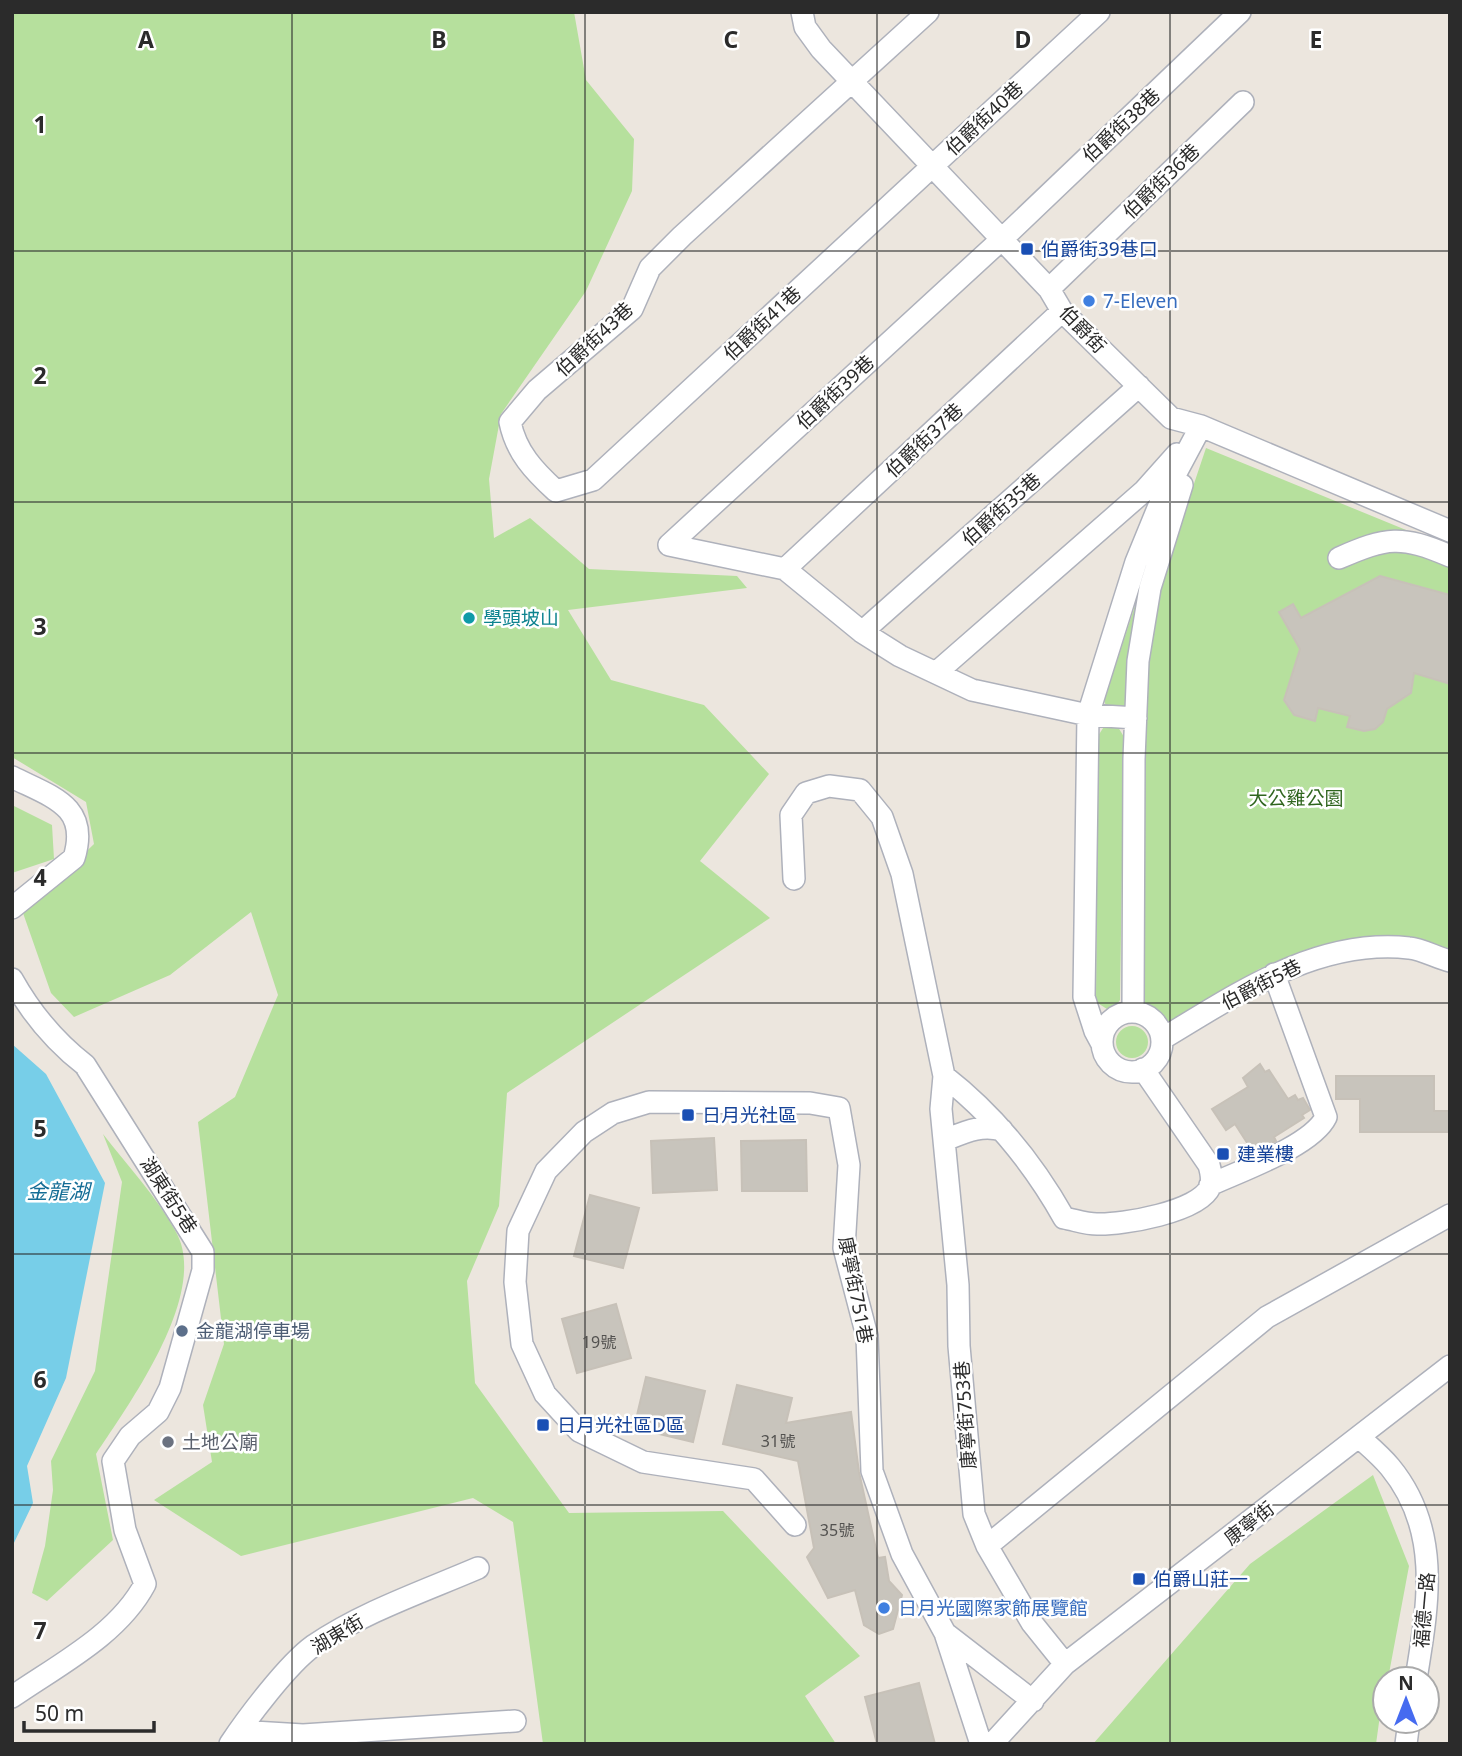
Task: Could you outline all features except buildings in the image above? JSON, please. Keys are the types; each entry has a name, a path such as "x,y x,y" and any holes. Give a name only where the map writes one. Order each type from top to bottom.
{"street":[{"name":"伯爵街","path":"802,12 804,27 931,166 1049,289 1062,312 1171,418 1201,426 1450,531"},
{"path":"853,82 928,12"},
{"name":"伯爵街40巷","path":"931,166 1099,12"},
{"name":"伯爵街38巷","path":"1002,239 1240,12"},
{"name":"伯爵街43巷","path":"593,480 556,491 535,472 514,442 510,422 537,390 632,309 650,268 682,236 853,82"},
{"name":"伯爵街36巷","path":"1049,289 1243,102"},
{"name":"伯爵街41巷","path":"593,480 931,166"},
{"name":"伯爵街39巷","path":"785,569 669,544 1002,239"},
{"name":"伯爵街37巷","path":"785,569 1062,312"},
{"name":"伯爵街35巷","path":"862,632 1139,386"},
{"path":"937,672 1144,491 1201,426"},
{"path":"1102,1044 1103,1034 1114,1018 1133,1012 1151,1019 1162,1039 1155,1062 1143,1069 1128,1071 1118,1068 1104,1054 1084,997 1088,715 1136,562 1161,501 1201,426"},
{"path":"1133,1012 1138,662 1150,588 1201,426"},
{"path":"1339,558 1373,543 1402,539 1450,556"},
{"path":"785,569 862,632 900,656 972,690 1088,715 1136,718"},
{"path":"12,778 52,797 74,815 80,827 80,840 69,864 12,908"},
{"path":"794,879 791,815 806,793 829,786 860,790 882,817 902,874 944,1076 1002,1130 1043,1181 1064,1218 1095,1224 1159,1216 1199,1198 1210,1185 1276,1155 1321,1128 1326,1118 1274,974"},
{"name":"伯爵街5巷","path":"1162,1039 1274,974 1312,959 1361,949 1412,948 1450,961"},
{"name":"湖東街5巷","path":"12,979 24,1000 57,1043 85,1065 198,1240 203,1252 203,1270 170,1388 158,1412 130,1436 114,1461 125,1530 145,1584 138,1597 113,1627 12,1697"},
{"path":"1143,1069 1209,1165 1210,1185"},
{"name":"康寧街753巷","path":"944,1076 940,1101 974,1514 987,1546 1032,1623 1065,1664"},
{"name":"康寧街751巷","path":"795,1525 754,1479 643,1462 579,1431 545,1394 522,1344 515,1282 518,1231 546,1171 584,1132 613,1113 649,1102 810,1103 839,1108 849,1165 844,1248 867,1336 872,1472 902,1554 945,1633 981,1744"},
{"path":"945,1140 975,1128 989,1126 1002,1130"},
{"path":"987,1546 1267,1317 1450,1215"},
{"name":"康寧街","path":"992,1744 1065,1664 1450,1366"},
{"name":"福德一路","path":"1359,1437 1390,1467 1410,1500 1428,1555 1430,1586 1418,1665"},
{"name":"湖東街","path":"235,1737 311,1647 364,1617 478,1568"},
{"name":"康寧街751巷","path":"945,1633 1033,1700"},
{"path":"235,1737 515,1721"}],"green space":[{"path":"12,12 574,12 586,80 634,139 632,191 586,291 501,414 489,479 494,538 530,518 589,569 737,576 747,588 568,610 611,680 704,705 769,774 700,861 770,918 507,1093 499,1206 467,1281 475,1383 569,1513 723,1511 860,1656 805,1696 836,1744 543,1744 513,1522 473,1498 241,1556 154,1500 212,1462 203,1405 224,1344 198,1122 235,1097 278,995 251,912 170,975 74,1017 51,993 23,913 94,844 86,802 12,757"},
{"name":"大公雞公園","path":"1206,448 1450,548 1450,949 1420,940 1315,950 1259,969 1166,1027 1160,1016 1141,1003 1146,668 1161,582"},
{"path":"1171,496 1132,628 1125,706 1106,706 1104,700"},
{"path":"1105,725 1118,727 1124,737 1120,1000 1115,1007 1107,1009 1096,1002 1098,736"},
{"path":"12,805 52,825 54,859 12,873"},
{"path":"1132,1026 1143,1031 1148,1042 1143,1053 1132,1058 1121,1053 1116,1042 1121,1031"},
{"path":"103,1134 151,1194 176,1232 184,1257 182,1285 174,1316 161,1347 145,1378 96,1454 113,1540 47,1601 32,1593 45,1546 53,1490 51,1461 95,1371 122,1182"},
{"path":"1373,1475 1409,1566 1391,1665 1371,1665 1371,1735 1377,1735 1376,1744 1093,1744 1250,1564"}],"water":[{"name":"金龍湖","path":"12,1044 46,1074 105,1183 66,1378 27,1466 33,1503 12,1547"}],"place":[{"name":"伯爵街39巷口","path":"1027,249"},
{"name":"7-Eleven","path":"1089,301"},
{"name":"學頭坡山","path":"469,618"},
{"name":"日月光社區","path":"688,1115"},
{"name":"建業樓","path":"1223,1154"},
{"name":"金龍湖停車場","path":"182,1331"},
{"name":"日月光社區D區","path":"543,1425"},
{"name":"土地公廟","path":"168,1442"},
{"name":"伯爵山莊一","path":"1139,1579"},
{"name":"日月光國際家飾展覽館","path":"884,1608"}]}
